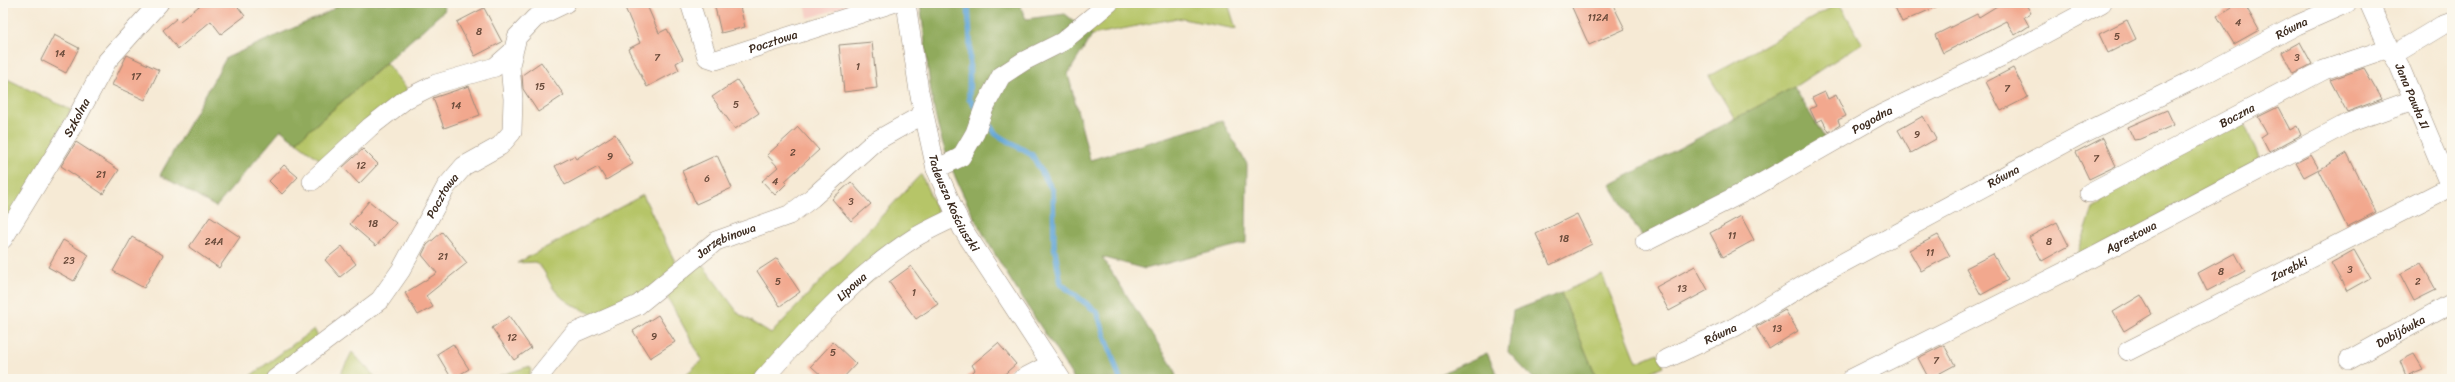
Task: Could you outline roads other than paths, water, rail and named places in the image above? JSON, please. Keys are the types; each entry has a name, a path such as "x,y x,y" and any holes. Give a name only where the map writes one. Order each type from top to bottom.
{"street":[{"name":"Szkolna","path":"3,239 69,132 107,61 159,3"},
{"name":"Pocztowa","path":"275,379 380,300 401,270 446,187 464,166 500,146 512,132 513,99 510,65 517,37 535,18 566,3"},
{"name":"Pocztowa","path":"690,3 702,47 707,57 716,60 893,3"},
{"name":"Tadeusza Kościuszki","path":"906,3 924,114 936,169 962,228 1056,371"},
{"path":"936,169 961,157 977,128 984,108 1002,76 1024,61 1062,42 1108,3"},
{"name":"Pogodna","path":"1645,242 1756,186 1882,114 2011,52 2102,3"},
{"name":"Równa","path":"1666,359 1735,327 1824,273 2082,134 2199,77 2297,25 2347,3"},
{"name":"Jana Pawła II","path":"2369,3 2451,188"},
{"name":"Boczna","path":"2089,193 2324,70 2391,52 2441,26 2452,22"},
{"path":"312,181 370,127 406,98 436,84 495,67 513,51"},
{"name":"Agrestowa","path":"1851,379 2076,266 2348,123 2413,100"},
{"name":"Jarzębinowa","path":"537,379 574,333 638,305 716,241 789,215 812,198 874,142 924,114"},
{"name":"Zarębki","path":"2128,351 2451,188"},
{"name":"Lipowa","path":"763,379 825,310 871,269 915,238 957,216"},
{"name":"Dobijówka","path":"2349,360 2452,303"},
{"path":"1022,379 1056,371"}],"waterway":[{"path":"968,3 970,39 969,99 979,111"},
{"path":"984,118 996,134 1032,155 1053,191 1054,245 1061,284 1097,312 1120,379"}]}
